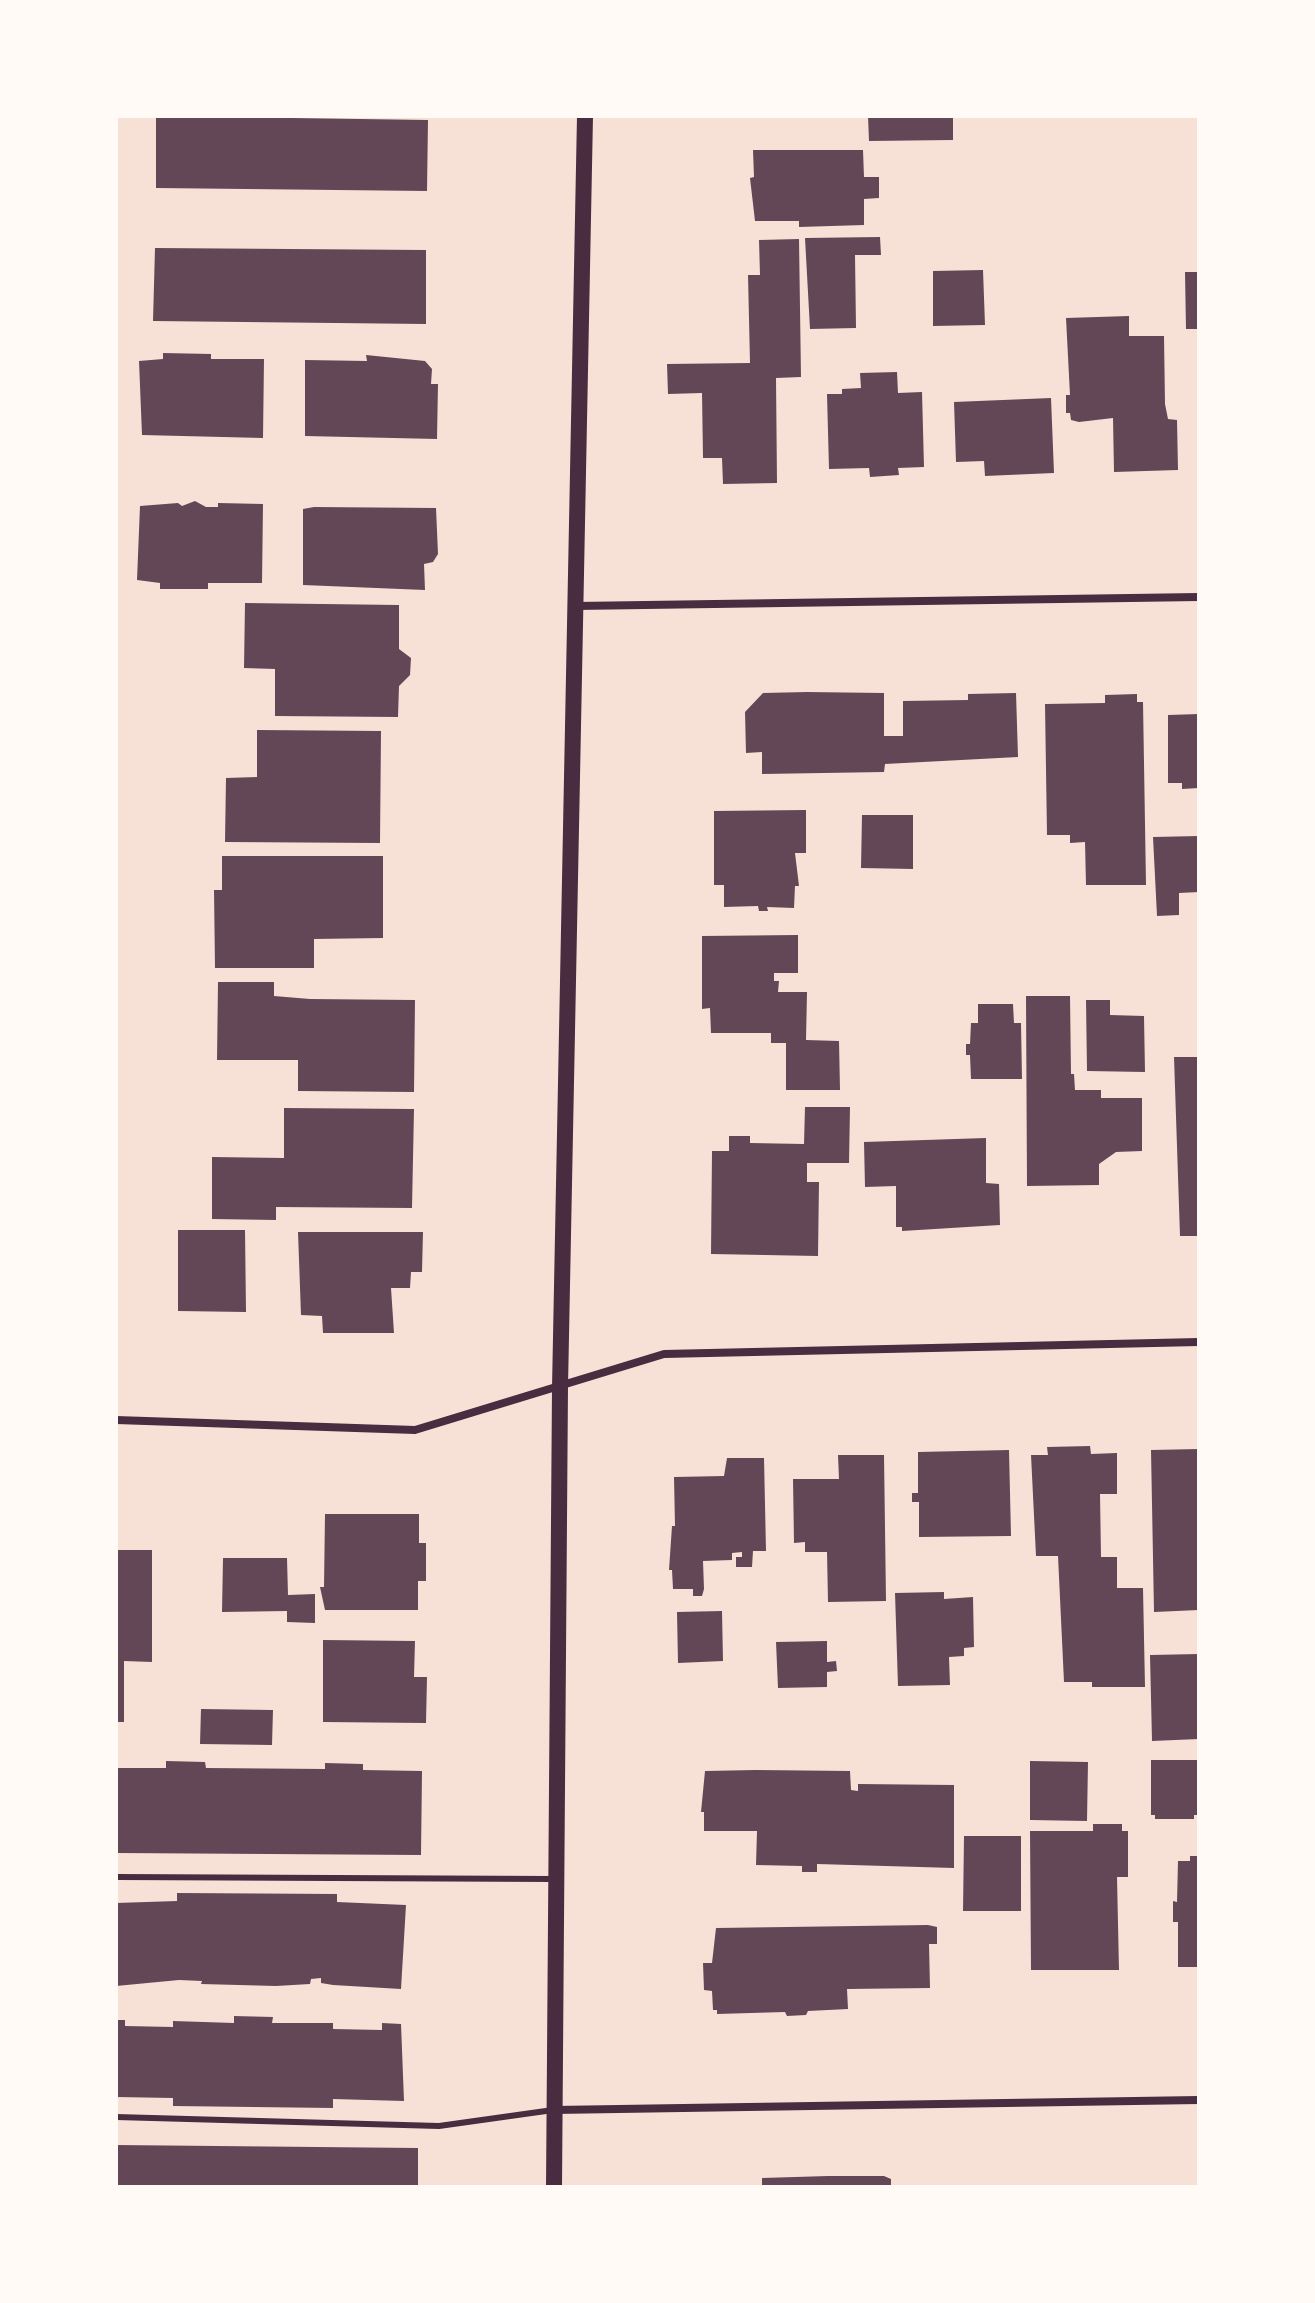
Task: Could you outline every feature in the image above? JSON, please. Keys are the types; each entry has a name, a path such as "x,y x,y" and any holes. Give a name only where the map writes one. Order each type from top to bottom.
{"main road":[{"path":"554,2187 560,1387 585,116"}],"street":[{"path":"576,606 1199,597"},
{"path":"116,1420 415,1430 664,1354 1199,1342"},
{"path":"553,2110 1199,2100"}],"lane":[{"path":"116,1877 556,1879"},
{"path":"116,2117 439,2126 553,2110"}],"building":[{"path":"156,116 428,120 427,191 156,188"},
{"path":"868,116 953,116 953,140 869,141"},
{"path":"753,150 863,150 864,177 879,177 879,198 864,199 864,225 799,227 799,221 755,221 750,178 754,177"},
{"path":"880,237 881,255 855,255 856,328 810,329 805,238"},
{"path":"799,239 801,377 776,378 777,483 723,484 722,458 703,458 702,393 668,394 667,364 750,363 748,275 760,275 759,240"},
{"path":"155,248 426,250 426,324 153,321"},
{"path":"983,270 985,325 933,326 933,271"},
{"path":"1185,272 1199,272 1199,329 1186,329"},
{"path":"1129,316 1129,336 1164,336 1165,404 1168,419 1177,420 1178,470 1114,472 1113,418 1079,422 1071,420 1070,413 1066,413 1066,395 1070,395 1066,318"},
{"path":"163,353 211,354 211,359 264,359 263,438 142,435 139,361 163,359"},
{"path":"366,355 425,361 432,369 431,384 438,384 437,439 305,436 305,360 367,361"},
{"path":"897,372 898,393 922,392 924,467 898,468 899,475 870,477 869,468 829,469 827,394 842,394 842,389 861,388 860,373"},
{"path":"1051,398 1054,473 985,476 984,461 956,462 954,402"},
{"path":"195,501 206,507 218,507 218,503 263,504 262,583 208,583 208,589 160,589 160,583 137,580 140,506 178,503 182,506"},
{"path":"436,508 438,554 433,562 424,564 425,590 303,585 303,509"},
{"path":"245,603 399,605 399,649 411,658 410,675 399,686 398,717 275,716 275,669 244,668"},
{"path":"763,693 884,693 884,736 903,736 903,701 968,700 968,694 1016,693 1018,757 885,764 884,772 762,774 762,752 746,753 745,712"},
{"path":"1137,694 1137,702 1143,702 1146,885 1086,885 1085,842 1070,843 1070,835 1047,835 1045,704 1105,703 1105,695"},
{"path":"1199,714 1199,788 1182,789 1182,783 1168,783 1168,715"},
{"path":"257,730 381,731 380,843 225,842 226,778 257,777"},
{"path":"806,810 806,853 795,853 799,886 795,886 794,908 767,907 768,911 759,911 758,906 724,907 724,885 714,885 714,811"},
{"path":"862,815 913,815 913,869 861,868"},
{"path":"1199,836 1199,892 1179,893 1179,915 1157,916 1153,837"},
{"path":"222,856 383,856 383,938 314,939 314,968 215,968 214,890 222,890"},
{"path":"798,935 798,973 774,973 774,981 779,981 778,992 807,992 806,1040 839,1041 840,1090 786,1090 786,1043 771,1043 771,1033 711,1033 710,1008 702,1009 702,936"},
{"path":"218,982 274,982 274,996 415,1000 414,1092 298,1091 298,1060 217,1060"},
{"path":"1026,996 1070,996 1071,1074 1074,1074 1075,1090 1101,1090 1101,1098 1142,1098 1142,1151 1116,1152 1099,1164 1099,1185 1027,1186"},
{"path":"1086,1000 1110,1000 1110,1015 1144,1016 1145,1072 1087,1071"},
{"path":"978,1004 1013,1004 1014,1023 1021,1023 1022,1079 971,1079 970,1055 966,1055 966,1044 970,1044 971,1023 978,1023"},
{"path":"1174,1057 1199,1057 1199,1236 1180,1236"},
{"path":"805,1107 850,1107 849,1163 807,1163 807,1182 819,1182 818,1256 711,1254 712,1151 729,1151 729,1136 750,1136 750,1143 804,1144"},
{"path":"284,1108 414,1109 412,1208 276,1207 276,1220 212,1219 212,1157 284,1158"},
{"path":"986,1138 986,1183 999,1184 1000,1225 902,1231 902,1227 896,1227 896,1186 865,1187 864,1142"},
{"path":"178,1230 245,1230 246,1312 178,1311"},
{"path":"298,1232 423,1232 422,1272 411,1272 410,1288 391,1288 394,1333 323,1333 322,1316 301,1315"},
{"path":"1090,1446 1091,1454 1117,1453 1117,1494 1100,1494 1101,1557 1117,1557 1117,1588 1143,1588 1145,1687 1092,1687 1092,1682 1064,1682 1058,1556 1036,1556 1031,1455 1048,1455 1047,1447"},
{"path":"1199,1449 1199,1610 1154,1612 1151,1450"},
{"path":"1009,1450 1011,1536 919,1537 919,1502 912,1502 912,1493 918,1493 918,1452"},
{"path":"838,1455 884,1455 886,1601 828,1602 827,1552 805,1552 805,1542 794,1543 793,1479 839,1479"},
{"path":"727,1458 764,1458 766,1551 753,1551 752,1567 736,1567 736,1557 742,1557 742,1552 732,1553 732,1560 703,1561 702,1596 693,1596 693,1589 673,1589 672,1570 669,1570 672,1526 675,1526 674,1477 724,1476"},
{"path":"325,1514 419,1514 419,1543 426,1543 426,1581 418,1581 418,1610 325,1610 320,1587 324,1587"},
{"path":"116,1550 152,1550 152,1662 124,1661 124,1722 116,1722"},
{"path":"223,1558 287,1558 288,1595 315,1594 315,1623 287,1622 287,1611 222,1612"},
{"path":"944,1592 944,1599 973,1597 974,1647 964,1648 964,1656 949,1657 950,1685 898,1686 895,1593"},
{"path":"722,1611 723,1661 678,1663 677,1612"},
{"path":"323,1640 415,1641 414,1677 427,1677 426,1723 323,1722"},
{"path":"827,1641 827,1662 836,1661 837,1671 827,1672 827,1687 778,1688 776,1642"},
{"path":"1199,1654 1199,1739 1152,1741 1150,1655"},
{"path":"201,1709 273,1710 272,1745 200,1744"},
{"path":"1151,1760 1199,1760 1199,1815 1194,1815 1194,1819 1155,1819 1155,1815 1151,1815"},
{"path":"166,1761 205,1762 206,1768 325,1769 325,1763 363,1764 363,1770 422,1771 421,1855 116,1853 116,1768 166,1768"},
{"path":"1030,1761 1088,1762 1087,1821 1030,1820"},
{"path":"705,1771 850,1771 851,1790 858,1791 858,1784 954,1785 954,1868 817,1864 817,1872 802,1872 802,1866 756,1865 757,1831 704,1831 704,1812 701,1812"},
{"path":"1093,1824 1122,1824 1122,1831 1128,1831 1128,1877 1117,1877 1119,1970 1031,1970 1030,1831 1093,1831"},
{"path":"964,1836 1021,1836 1021,1911 963,1911"},
{"path":"1190,1856 1199,1856 1199,1967 1178,1967 1178,1922 1173,1922 1173,1901 1177,1902 1178,1861 1190,1861"},
{"path":"177,1893 337,1894 337,1902 406,1905 401,1989 333,1985 321,1983 321,1978 311,1979 310,1984 276,1986 201,1984 202,1981 179,1980 116,1986 116,1903 177,1901"},
{"path":"937,1927 937,1944 929,1944 930,1988 847,1989 848,2009 808,2011 806,2015 787,2016 785,2012 717,2014 717,2010 713,2010 712,1991 704,1990 703,1963 712,1963 716,1928"},
{"path":"234,2016 273,2017 272,2023 333,2023 333,2029 382,2030 382,2023 401,2024 404,2101 333,2099 333,2108 173,2106 173,2098 116,2097 116,2020 125,2020 125,2026 173,2027 173,2021 234,2023"},
{"path":"116,2145 418,2148 418,2187 116,2187"},
{"path":"884,2176 891,2179 891,2187 762,2187 762,2178"}]}
